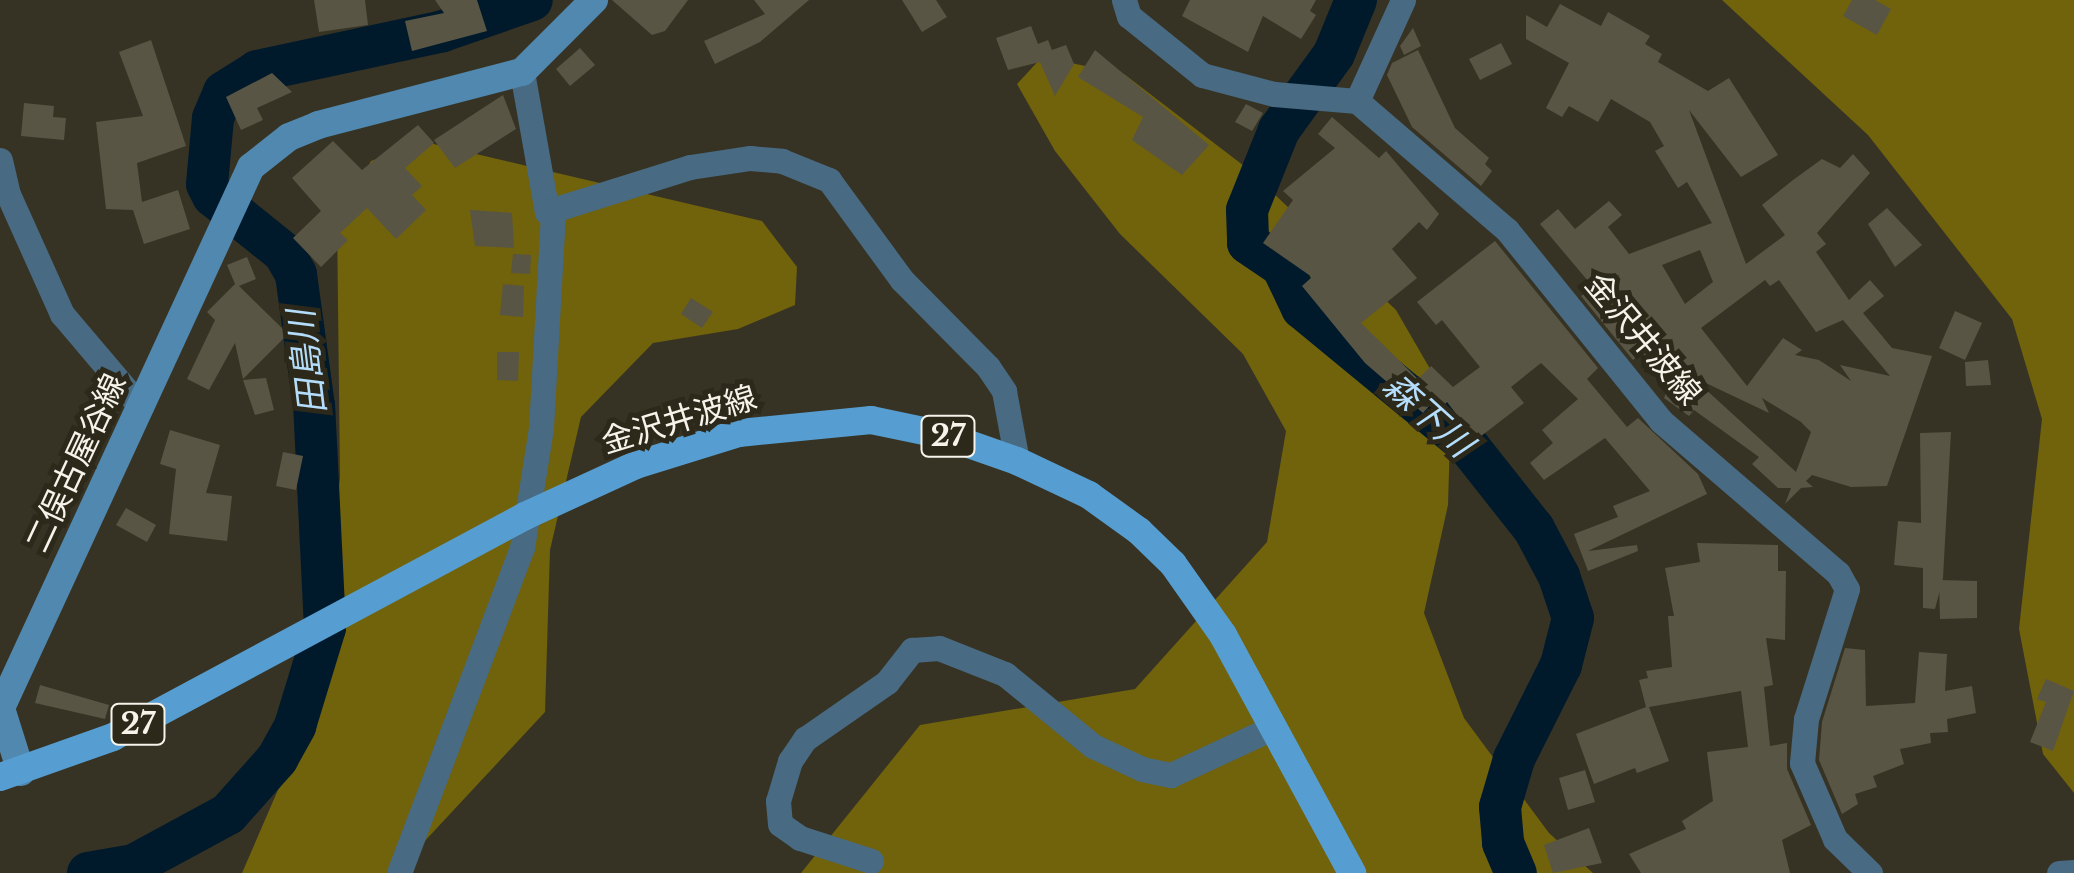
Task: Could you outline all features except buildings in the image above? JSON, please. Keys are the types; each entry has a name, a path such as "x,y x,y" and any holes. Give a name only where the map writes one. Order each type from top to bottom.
{"main road":[{"path":"522,72 594,0"},
{"name":"二俣古屋谷線","path":"11,774 0,708 250,168 289,137 318,125 522,72"},
{"name":"金沢井波線","path":"11,774 113,737 524,516 671,452 787,424 872,420 907,426 1017,461 1089,496 1173,564 1223,635 1352,873"}],"street":[{"path":"1124,0 1129,16 1202,74 1274,94 1349,102 1403,0"},
{"path":"522,72 547,212 690,166 750,158 782,161 829,180 902,280 988,366 1004,391 1017,461"},
{"name":"金沢井波線","path":"1349,102 1507,230 1661,421 1838,573 1847,589 1806,719 1802,763 1835,839 1870,873"},
{"path":"0,160 8,194 62,314 141,407"},
{"path":"399,873 506,602 541,428 553,210"},
{"path":"872,861 800,838 780,824 778,801 790,760 805,738 887,682 912,650 939,648 1005,674 1093,746 1142,769 1171,775 1274,727"},
{"path":"2059,873 2074,872"}],"shaded area":[{"path":"1722,0 2074,0 2074,793 2043,754 2019,629 2042,419 2012,319 1868,135"},
{"path":"1042,57 1124,74 1248,169 1396,310 1451,405 1448,505 1424,613 1464,718 1549,833 1593,873 801,873 920,725 1135,689 1267,542 1286,431 1243,354 1120,234 1055,151 1017,84"},
{"path":"425,142 762,221 797,267 795,305 738,329 653,343 581,417 550,550 545,712 395,873 242,873 313,709 340,478 337,218 371,161"}],"waterway":[{"name":"田島川","path":"88,873 134,865 228,814 277,759 295,726 325,628 314,406 296,274 284,253 213,196 207,184 213,118 224,92 257,71 443,31 532,0"},
{"name":"森下川","path":"1356,0 1334,54 1279,130 1247,210 1248,243 1282,266 1302,308 1466,443 1534,529 1559,576 1573,618 1561,665 1514,759 1500,807 1503,843 1516,873"}]}
